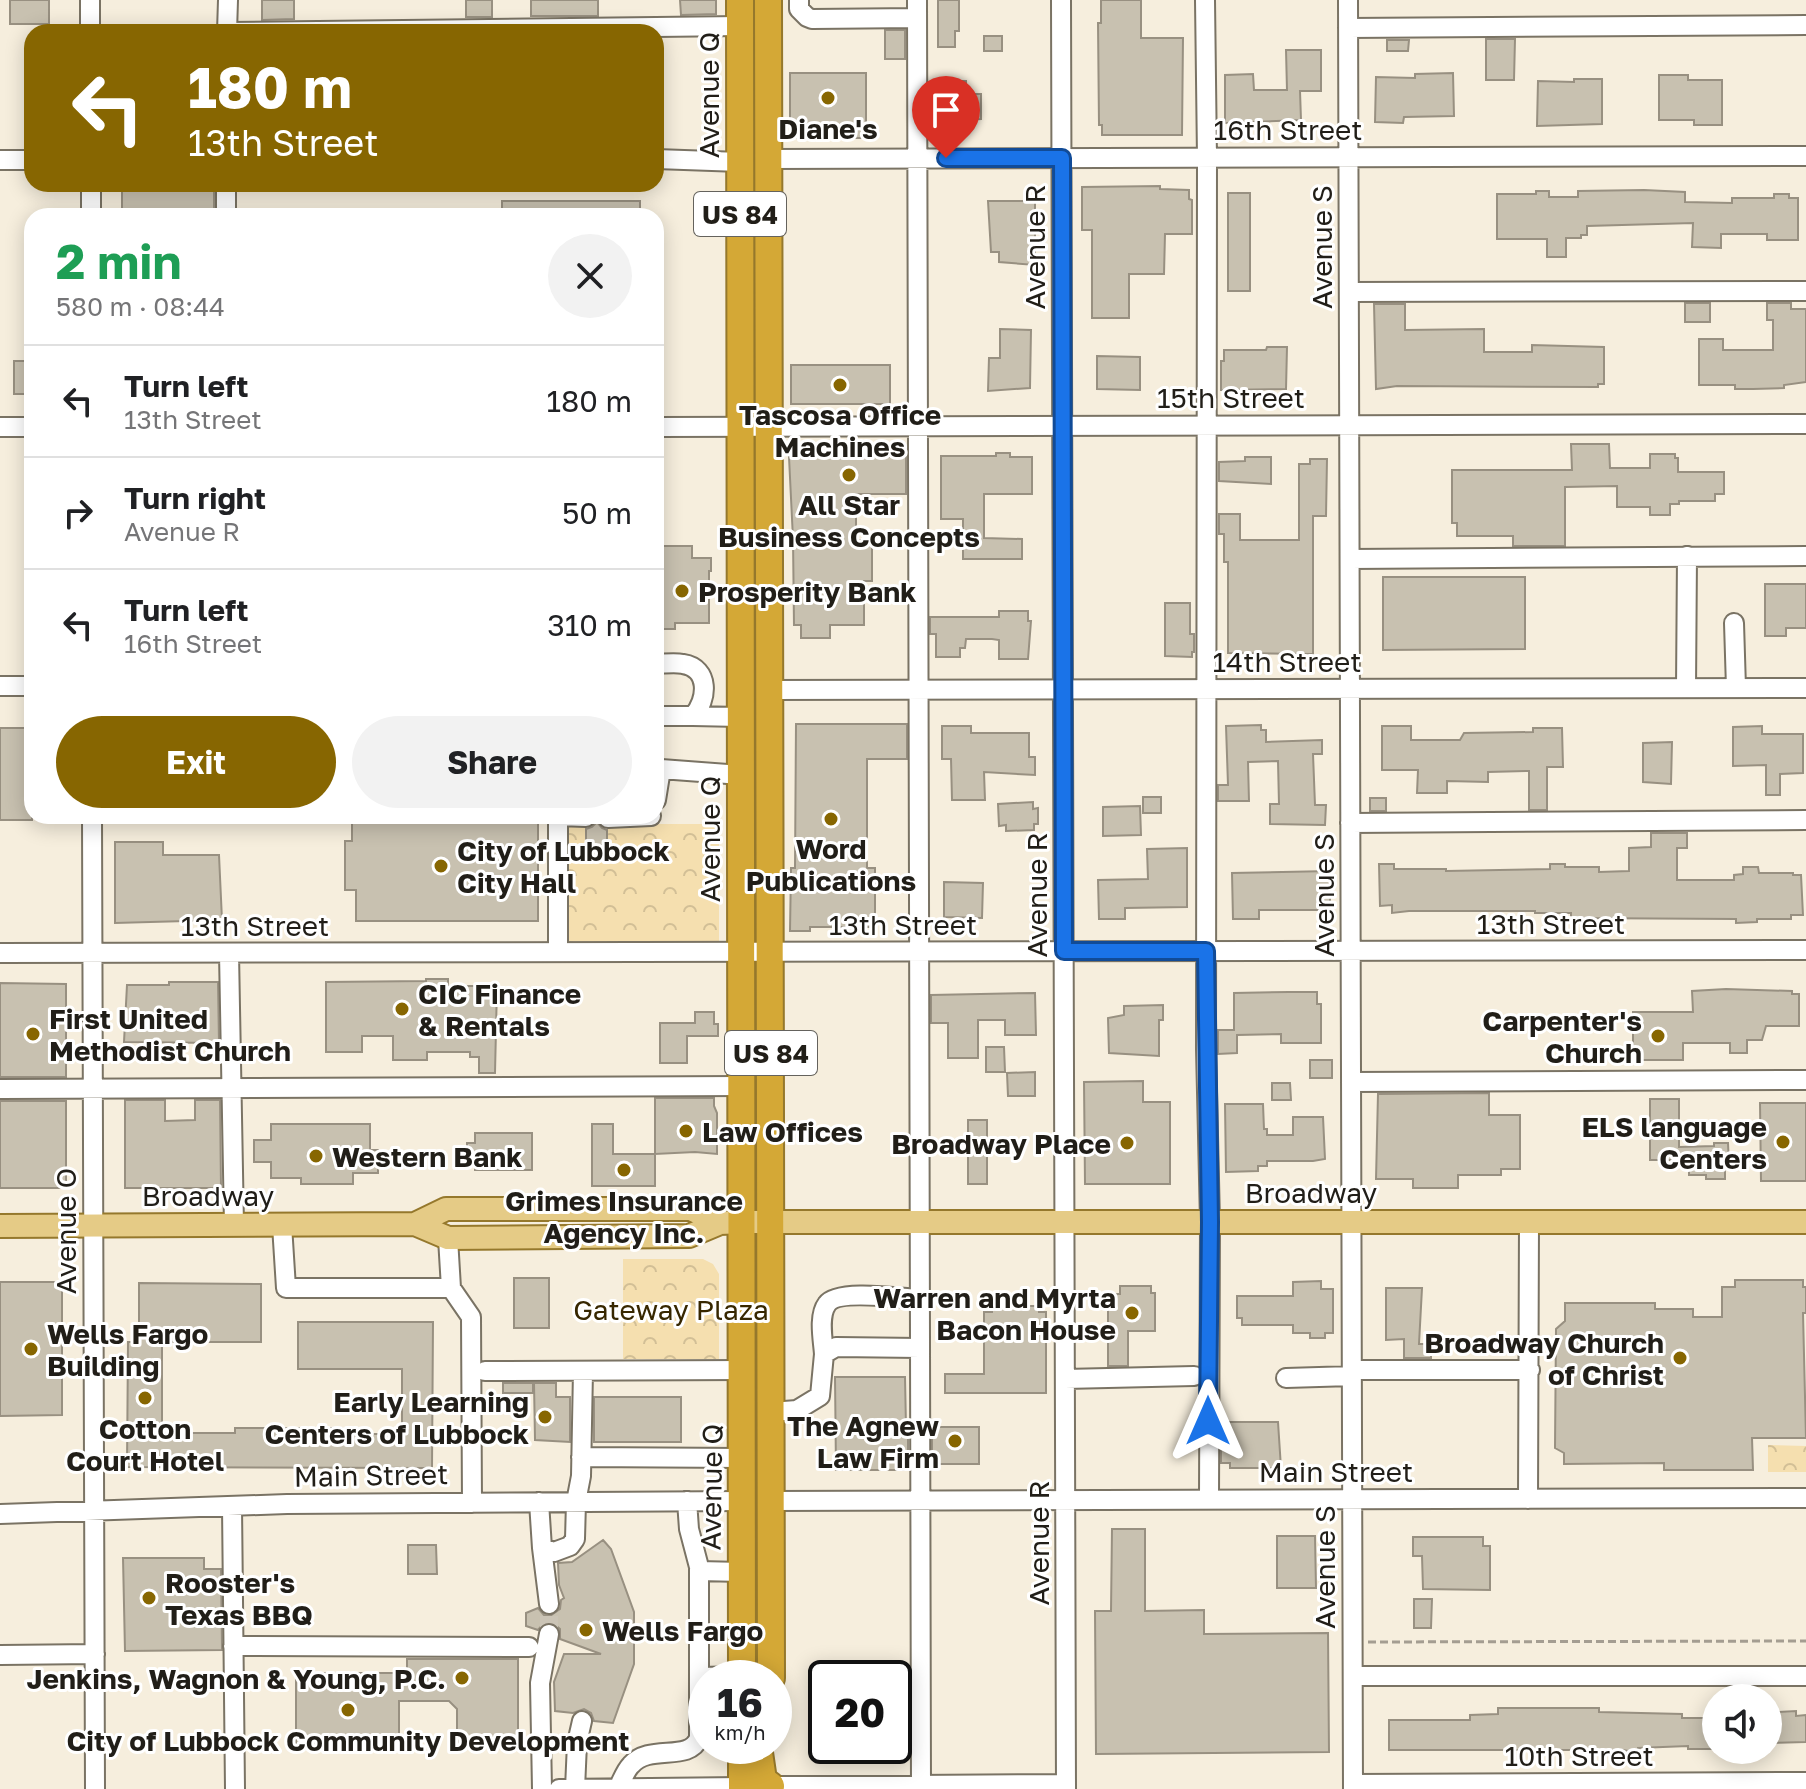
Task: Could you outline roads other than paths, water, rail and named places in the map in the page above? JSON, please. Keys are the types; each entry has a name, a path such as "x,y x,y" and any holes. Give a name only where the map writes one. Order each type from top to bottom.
{"highway":[{"name":"Avenue Q","path":"768,0 771,1660"},
{"name":"Avenue Q","path":"740,13 743,1086 731,1223 743,1370 742,1660"},
{"path":"747,1764 754,1788"},
{"path":"754,1788 763,1780 761,1764"},
{"path":"754,1788 764,1764"}],"main road":[{"name":"Broadway","path":"415,1224 446,1209 691,1209 731,1223"},
{"name":"Broadway","path":"0,1226 415,1224 448,1238 689,1236 731,1223 1806,1222"}],"street":[{"path":"90,0 90,24"},
{"path":"227,24 228,0"},
{"path":"799,0 799,9 812,19 917,9 921,1787"},
{"name":"Avenue R","path":"1061,0 1066,1786"},
{"path":"1205,0 1209,1499"},
{"name":"Avenue S","path":"1348,0 1353,1786"},
{"path":"443,24 740,13"},
{"path":"1348,28 1806,25"},
{"name":"16th Street","path":"769,159 1806,156"},
{"path":"664,159 740,162"},
{"path":"0,160 24,160"},
{"path":"1349,292 1806,291"},
{"name":"15th Street","path":"664,427 1806,424"},
{"path":"0,427 24,427"},
{"path":"1686,688 1687,556"},
{"path":"1350,559 1806,556"},
{"path":"1734,623 1736,688"},
{"path":"664,664 684,664 694,668 701,676 705,686 704,697 693,716"},
{"path":"0,686 24,686"},
{"name":"14th Street","path":"768,690 1806,688"},
{"path":"664,716 740,717"},
{"path":"664,769 741,775"},
{"path":"1350,823 1806,820"},
{"name":"Avenue O","path":"92,824 95,1789"},
{"path":"558,824 558,952"},
{"name":"13th Street","path":"0,953 1806,950"},
{"path":"229,953 234,1225"},
{"path":"1351,1082 1806,1080"},
{"path":"0,1089 743,1086"},
{"path":"1528,1499 1526,1381 1530,1370 1529,1222"},
{"path":"282,1225 286,1288 451,1288"},
{"path":"448,1238 451,1288 471,1317 472,1503"},
{"path":"771,1412 797,1410 820,1396 824,1354 823,1314 827,1303 847,1296 920,1299"},
{"path":"824,1354 836,1347 920,1348"},
{"path":"485,1371 743,1370"},
{"path":"1286,1378 1352,1373 1530,1370"},
{"path":"542,1548 554,1552 570,1546 575,1539 583,1371"},
{"path":"1065,1379 1194,1376"},
{"path":"581,1457 742,1458"},
{"name":"Main Street","path":"771,1501 1806,1498"},
{"path":"687,1501 689,1529 699,1571 701,1660"},
{"name":"Main Street","path":"0,1514 232,1506 742,1501"},
{"path":"539,1502 549,1604"},
{"path":"232,1506 235,1789"},
{"path":"699,1571 742,1572"},
{"path":"542,1789 540,1683 549,1634"},
{"path":"233,1646 529,1647"},
{"path":"0,1655 95,1654"},
{"path":"1353,1676 1806,1676"},
{"path":"575,1789 577,1743 582,1721"},
{"path":"618,1788 631,1765 643,1756 653,1752 688,1750"},
{"name":"10th Street","path":"1353,1786 1806,1782"},
{"path":"559,1789 1066,1786"}],"tunnel":[{"path":"549,1604 549,1634"}],"place":[{"name":"Diane's","path":"828,98"},
{"name":"Tascosa Office Machines","path":"840,385"},
{"name":"All Star Business Concepts","path":"849,475"},
{"name":"Prosperity Bank","path":"682,591"},
{"name":"Word Publications","path":"831,819"},
{"name":"City of Lubbock City Hall","path":"441,866"},
{"name":"CIC Finance & Rentals","path":"402,1009"},
{"name":"First United Methodist Church","path":"33,1034"},
{"name":"Carpenter's Church","path":"1658,1036"},
{"name":"Law Offices","path":"686,1131"},
{"name":"ELS language Centers","path":"1783,1142"},
{"name":"Broadway Place","path":"1127,1143"},
{"name":"Western Bank","path":"316,1156"},
{"name":"Grimes Insurance Agency Inc.","path":"624,1170"},
{"name":"Warren and Myrta Bacon House","path":"1132,1313"},
{"name":"Wells Fargo Building","path":"31,1349"},
{"name":"Broadway Church of Christ","path":"1680,1358"},
{"name":"Cotton Court Hotel","path":"145,1398"},
{"name":"Early Learning Centers of Lubbock","path":"545,1417"},
{"name":"The Agnew Law Firm","path":"955,1441"},
{"name":"Rooster's Texas BBQ","path":"149,1598"},
{"name":"Wells Fargo","path":"586,1630"},
{"name":"Jenkins, Wagnon & Young, P.C.","path":"462,1678"},
{"name":"City of Lubbock Community Development","path":"348,1710"}],"park label":[{"name":"Gateway Plaza","path":"671,1309"}]}
